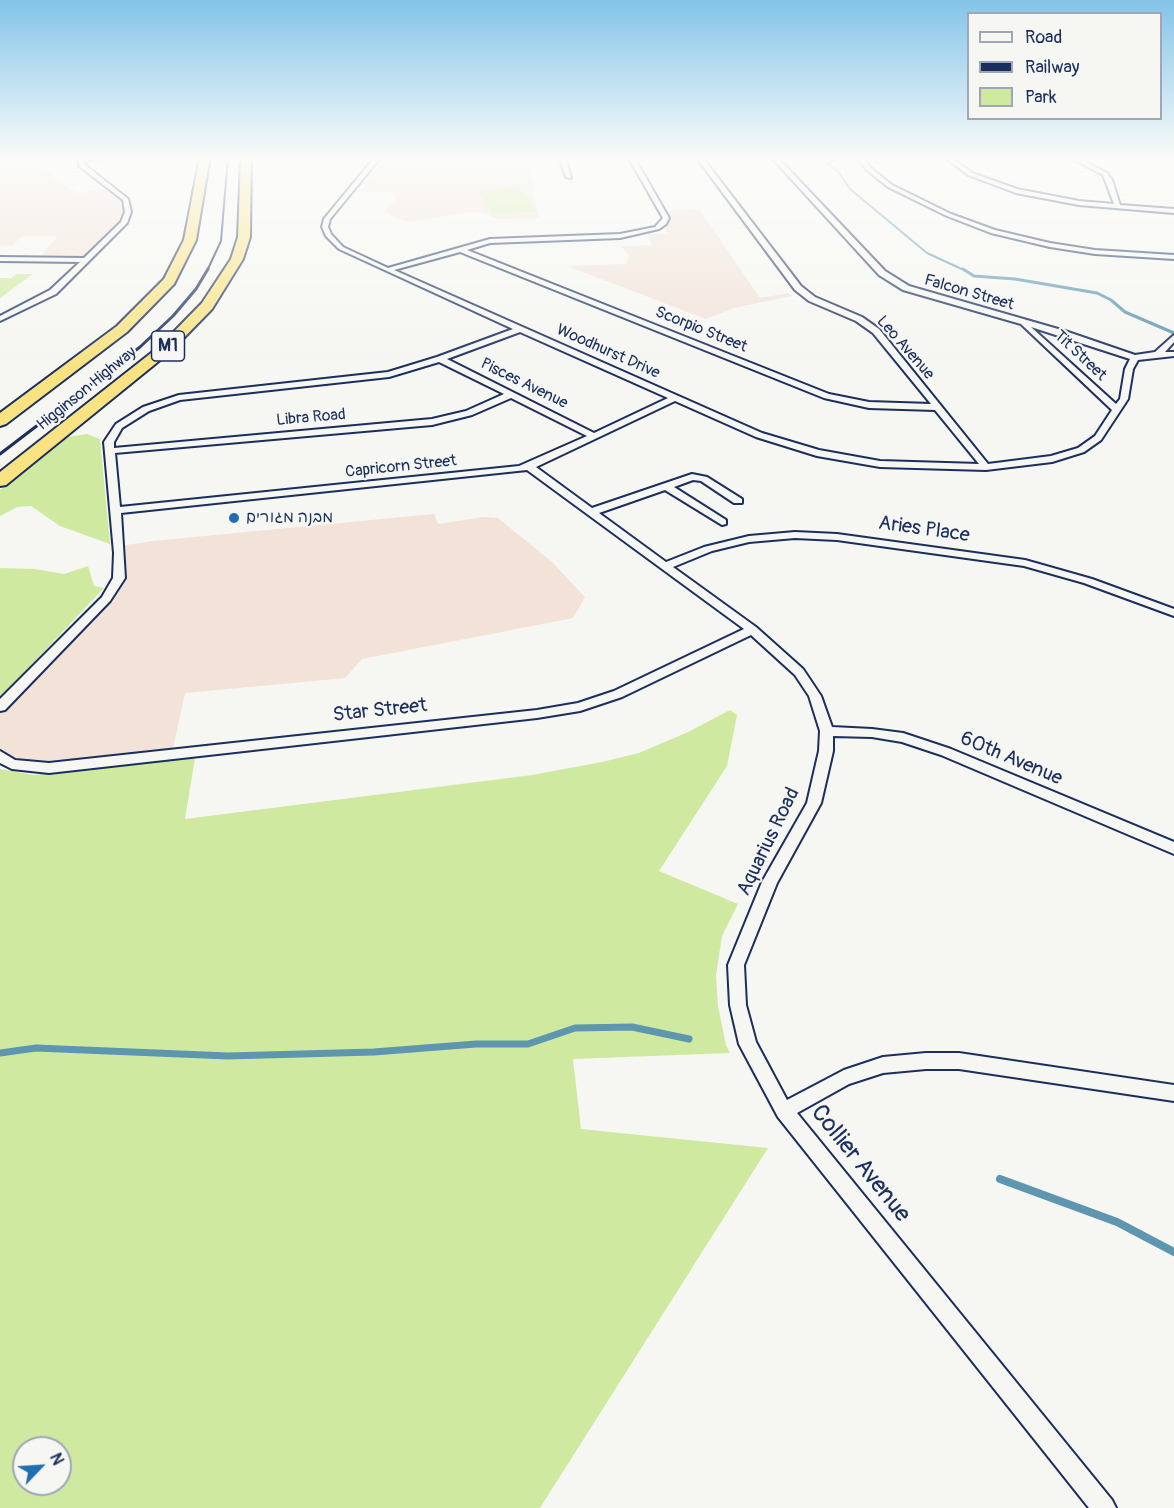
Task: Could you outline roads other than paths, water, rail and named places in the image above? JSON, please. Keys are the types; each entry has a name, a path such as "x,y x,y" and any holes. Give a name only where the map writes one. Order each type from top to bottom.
{"highway":[{"name":"Higginson Highway","path":"0,421 122,329 169,281 190,240 192,227"},
{"name":"Higginson Highway","path":"0,481 165,349 207,306 237,259 244,237 244,227"}],"street":[{"path":"0,319 48,296 120,227"},
{"name":"Woodhurst Drive","path":"325,227 328,235 341,248 387,270 759,435 817,453 899,466 986,467 1030,463 1081,450 1098,438 1124,399 1129,369 1135,358"},
{"path":"387,270 498,240 620,236 658,227"},
{"name":"Leo Avenue","path":"752,227 798,288 812,299 868,324 986,467"},
{"name":"Falcon Street","path":"840,227 882,273 894,282 923,295 1024,322 1135,358"},
{"path":"981,227 1032,242 1085,250 1174,257"},
{"name":"Scorpio Street","path":"459,249 827,396 869,405 938,407"},
{"path":"0,259 87,260"},
{"name":"Tit Street","path":"1024,322 1117,410"},
{"path":"0,707 71,637 116,586 120,572 109,442 119,426 146,409 170,400 197,394 370,377 415,368 520,329"},
{"path":"1159,353 1174,337"},
{"path":"1135,358 1159,353 1174,354"},
{"name":"Pisces Avenue","path":"440,359 594,436"},
{"name":"Libra Road","path":"109,451 432,422 469,413 510,395"},
{"name":"Capricorn Street","path":"114,511 492,473 529,467 675,398"},
{"name":"Aquarius Road","path":"529,467 752,630 799,672 815,696 827,731 826,751 814,803 770,882 736,965 738,1005 748,1044 784,1111"},
{"path":"592,512 688,478 704,479 738,501"},
{"path":"665,485 722,522"},
{"name":"Aries Place","path":"666,566 708,549 749,539 795,535 837,537 1025,563 1088,581 1174,613"},
{"name":"Star Street","path":"0,756 12,764 49,768 537,714 580,707 618,694 752,630"},
{"name":"60th Avenue","path":"827,731 893,736 946,752 1174,848"},
{"name":"Collier Avenue","path":"1104,1508 784,1111 844,1078 883,1065 926,1061 958,1060 1174,1093"}],"waterway":[{"path":"896,227 927,253 966,271"},
{"path":"963,269 974,276 1015,279 1097,293 1111,300 1125,312 1174,333"},
{"path":"0,1053 36,1048 228,1056 374,1052 476,1044 528,1044 575,1028 632,1027 689,1039"},
{"path":"1000,1179 1117,1222 1174,1252"}],"railway":[{"path":"208,270 221,241 222,227"},
{"path":"0,454 140,347 173,316 196,289 208,270"}],"place":[{"name":"מבנה מגורים","path":"234,518"}]}
